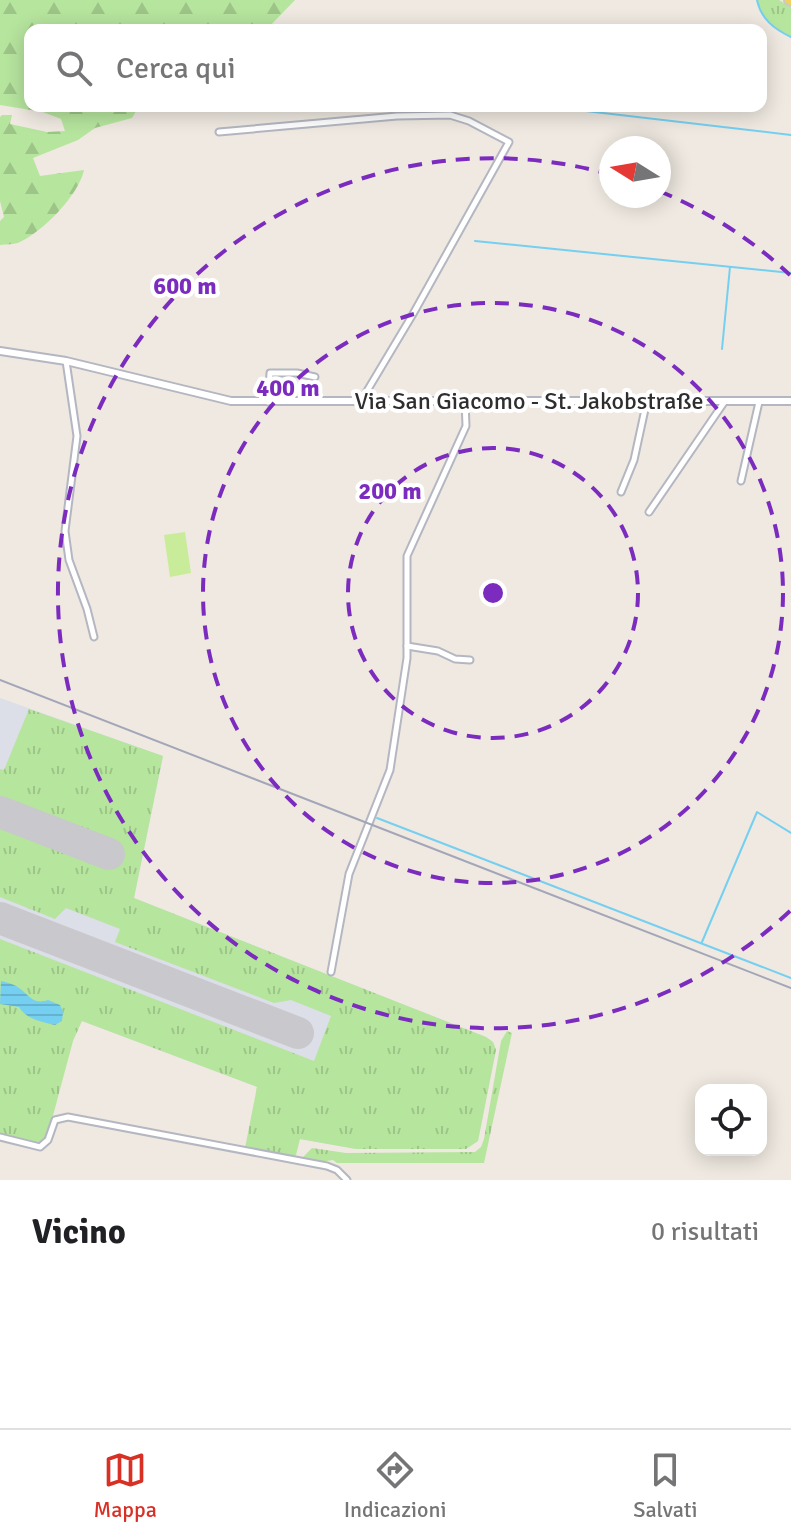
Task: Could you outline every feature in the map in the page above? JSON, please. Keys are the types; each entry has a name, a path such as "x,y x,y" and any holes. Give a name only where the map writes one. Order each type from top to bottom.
{"street":[{"path":"219,132 397,116 450,115 469,121 509,142 361,401"},
{"name":"Via San Giacomo - St. Jakobstraße","path":"0,351 66,361 217,400 791,401"},
{"path":"66,361 77,436 65,531 69,560 94,637"},
{"path":"268,402 270,373 315,377"},
{"path":"621,492 634,460 647,400"},
{"path":"331,972 349,874 390,770 407,646 407,556 466,426 465,401"},
{"path":"649,512 725,401"},
{"path":"741,481 759,402"},
{"path":"407,646 470,660"},
{"path":"0,1137 40,1147 48,1140 55,1120 68,1117 327,1166 337,1170 347,1180"}],"shaded area":[{"path":"0,698 163,756 134,898 493,1042 496,1050 478,1141 466,1149 356,1149 299,1139 257,1087 82,1021 0,1013"}],"green space":[{"path":"0,0 295,0 272,24 24,24 24,109 0,105"},
{"path":"757,0 779,0 791,7 791,37 769,23"},
{"path":"43,112 136,112 132,118 95,128 78,140 33,158 40,176 84,170 81,180 49,221 20,242 0,245 0,221 4,217 0,201 0,117 12,115 10,124 47,132 65,131 61,119"},
{"path":"185,532 191,573 170,577 164,535"},
{"path":"29,709 163,756 134,898 493,1042 496,1050 478,1141 466,1149 356,1149 300,1139 293,1157 245,1148 257,1087 82,1021 73,1041 47,1138 36,1146 0,1135 0,939 314,1061 331,1016 291,1000 274,1003 115,942 120,929 66,908 55,919 0,897 0,769 4,770"},
{"path":"507,1031 512,1033 484,1163 337,1163 333,1160 320,1162 302,1158 312,1148 346,1153 475,1152 484,1139 501,1041"}],"water":[{"path":"1,981 19,988 37,1001 48,1000 60,1005 62,1021 55,1025 45,1023 30,1017 19,1007 0,1004"}],"waterway":[{"path":"757,0 769,23 791,37"},
{"path":"594,112 791,135"},
{"path":"475,241 791,273"},
{"path":"722,349 730,267"},
{"path":"702,942 757,812 791,833"},
{"path":"377,818 791,978"}],"runway":[{"path":"0,812 109,854"},
{"path":"0,918 298,1033"}],"railway":[{"path":"0,680 791,988"}]}
